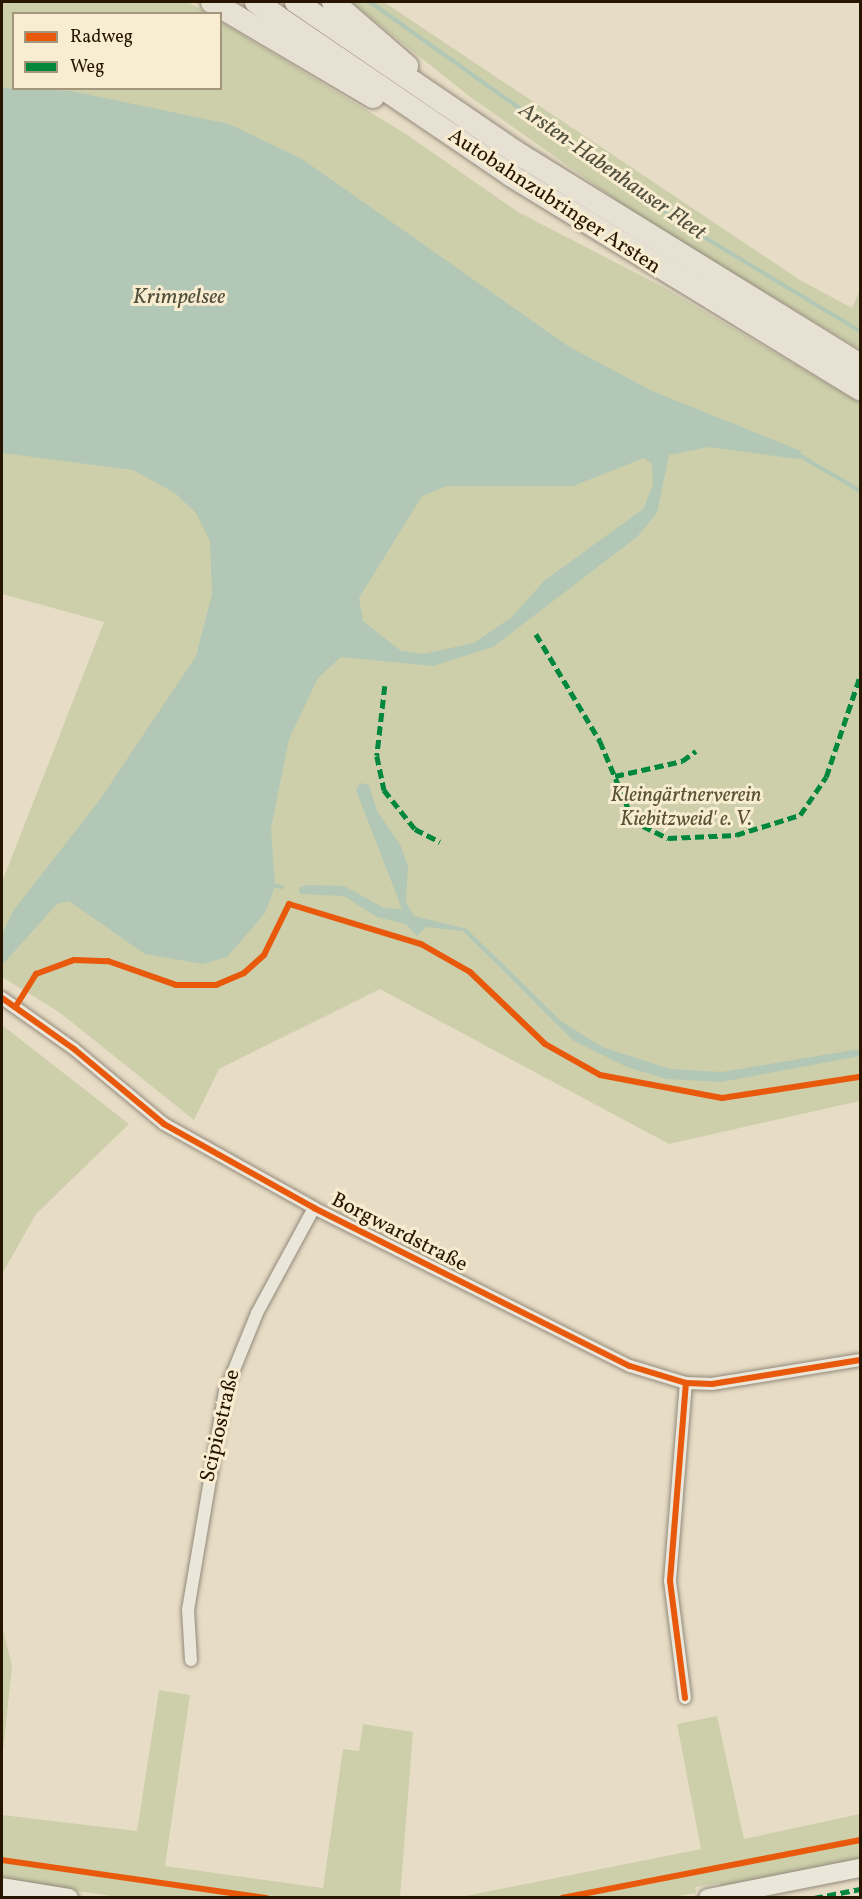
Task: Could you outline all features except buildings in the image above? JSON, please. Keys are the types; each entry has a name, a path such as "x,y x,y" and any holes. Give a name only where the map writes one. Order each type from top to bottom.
{"highway":[{"path":"212,2 335,78 417,114"},
{"name":"Autobahnzubringer Arsten","path":"256,2 417,114 645,261 861,389"},
{"name":"Autobahnzubringer Arsten","path":"296,2 435,99 861,365"},
{"path":"333,2 395,53 435,99"}],"street":[{"name":"Borgwardstraße","path":"4,1000 164,1124 314,1208 556,1332 686,1383 778,1378 861,1360"},
{"name":"Scipiostraße","path":"191,1660 188,1610 225,1392 257,1313 314,1208"},
{"path":"685,1698 670,1581 686,1383"},
{"path":"708,1898 861,1868"},
{"path":"2,1887 69,1898"}],"green space":[{"name":"Kleingärtnerverein Kiebitzweid' e. V.","path":"2,2 188,2 205,12 12,12 12,90 222,90 222,23 406,134 518,212 663,287 860,403 860,1101 669,1144 380,989 219,1069 194,1120 59,1012 2,977 2,882 104,622 2,594"},
{"path":"351,2 384,2 800,280 852,308 860,290 860,349 643,219 469,96"},
{"path":"2,1025 129,1124 36,1214 2,1274"},
{"path":"2,1626 12,1666 2,1761"},
{"path":"159,1690 190,1695 165,1866 323,1888 343,1749 359,1751 363,1724 413,1732 400,1897 118,1897 2,1880 2,1815 137,1831"},
{"path":"717,1716 744,1839 860,1814 860,1861 721,1889 720,1883 695,1887 696,1893 672,1897 455,1898 701,1849 677,1724"}],"water":[{"name":"Krimpelsee","path":"2,88 71,91 229,124 302,159 568,346 652,391 801,451 798,459 709,447 669,455 657,513 637,537 493,647 433,666 341,657 318,678 289,739 271,828 275,886 265,913 227,957 203,964 145,954 69,901 57,904 2,965 2,934 13,911 99,801 196,656 212,594 210,541 196,513 175,493 133,470 2,453","holes":["644,458 652,464 653,485 643,509 544,581 512,617 474,643 423,654 401,651 363,621 359,598 422,496 447,486 573,486"]},
{"path":"360,783 369,785 377,811 401,846 408,867 406,902 414,916 467,929 561,1021 602,1047 670,1069 722,1072 860,1049 860,1056 721,1082 667,1079 627,1067 574,1041 463,931 426,927 417,936 406,924 377,917 344,896 300,894 299,888 307,885 344,886 384,908 402,909 356,790"}],"waterway":[{"name":"Arsten-Habenhauser Fleet","path":"370,2 684,225 860,331"},
{"path":"799,455 860,491"},
{"path":"275,886 282,887"}],"marked path":[{"path":"536,634 600,741 629,810 643,826 668,838 736,835 800,815 826,777 860,676"},
{"path":"385,686 377,756 384,790 415,829 440,842"},
{"path":"615,776 682,761 696,751"},
{"path":"814,1898 860,1889"}],"cycle path":[{"path":"16,1006 36,974 74,960 108,961 176,985 216,985 244,973 264,955 289,904 421,944 470,972 545,1044 600,1075 722,1098 860,1077"},
{"path":"2,998 74,1049 164,1124 314,1208 630,1366 686,1383 712,1384 860,1360"},
{"path":"685,1698 670,1581 686,1383"},
{"path":"562,1898 860,1840"},
{"path":"2,1860 266,1898"}]}
